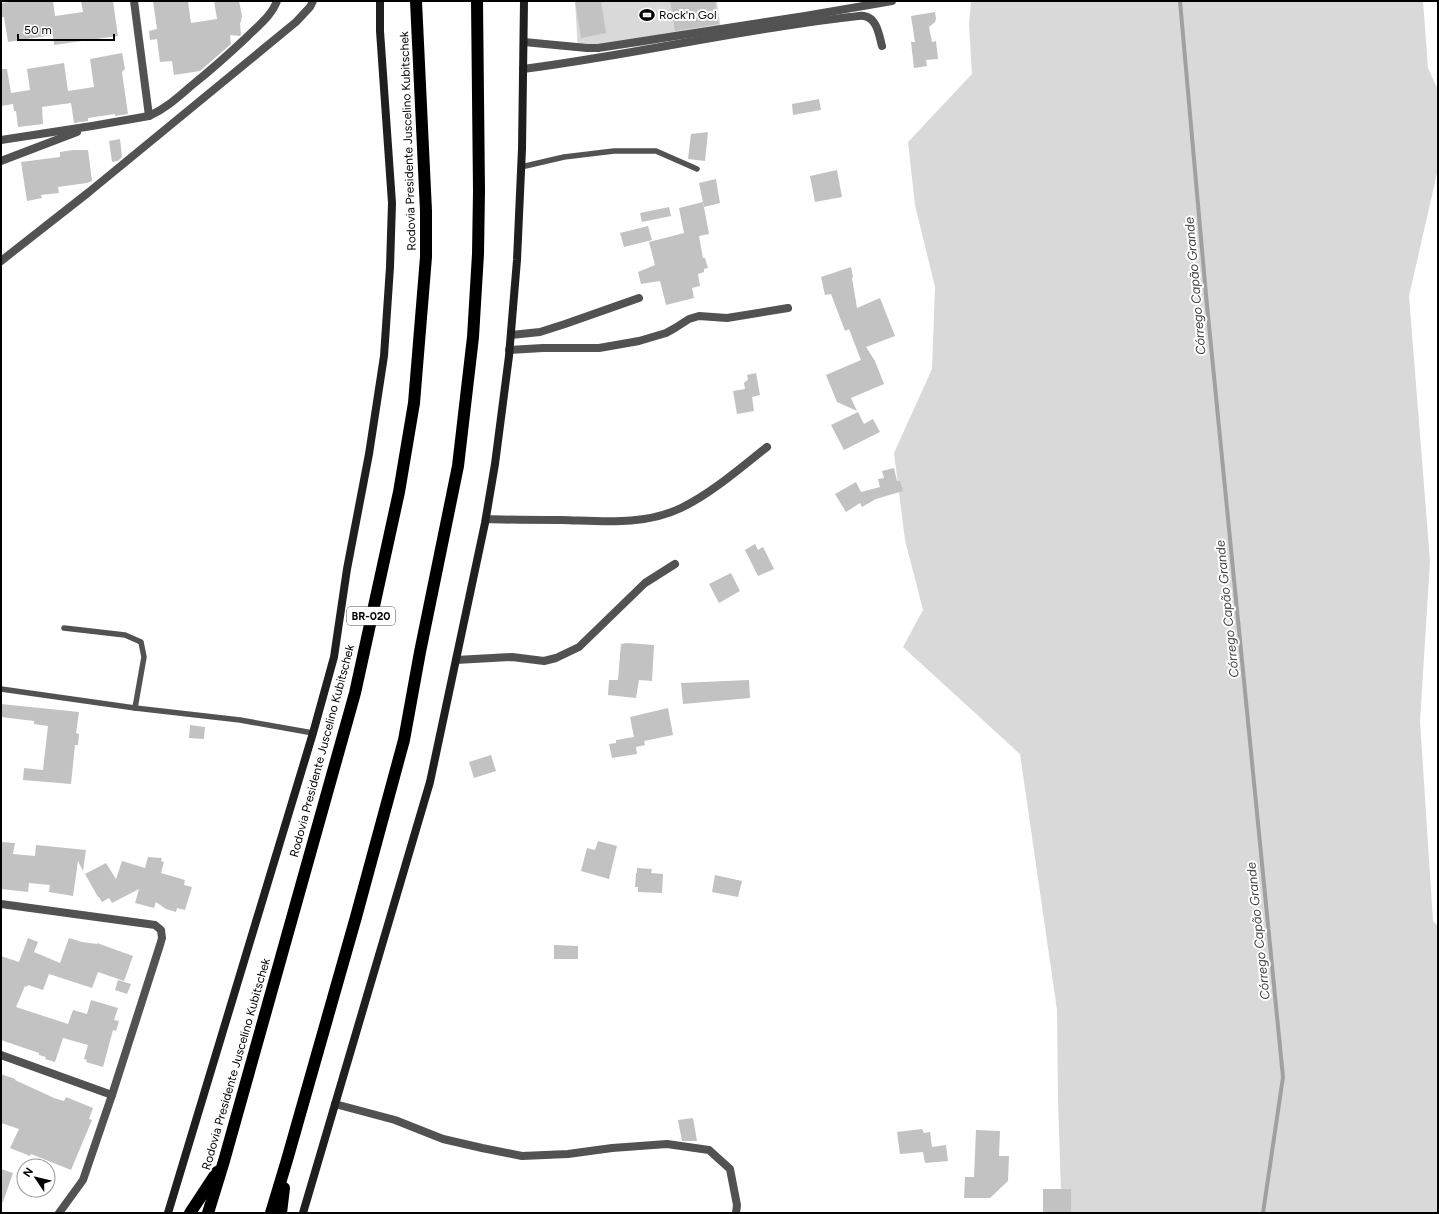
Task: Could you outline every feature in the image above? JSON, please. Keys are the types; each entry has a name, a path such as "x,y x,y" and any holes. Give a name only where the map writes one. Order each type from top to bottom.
{"highway":[{"name":"Rodovia Presidente Juscelino Kubitschek","path":"208,1213 224,1161 355,693 403,470 414,404 426,257 426,211 416,1"},
{"path":"271,1213 356,917 404,740 420,652 458,466 473,338 478,254 479,191 477,1"},
{"path":"281,1213 287,1160"},
{"path":"190,1213 224,1161"}],"main road":[{"path":"168,1213 313,733 334,657 346,570 369,454 384,356 390,267 392,203 380,31 380,1"},
{"path":"303,1213 430,782 486,519 495,464 511,335 517,260 524,69 524,1"}],"street":[{"path":"134,1 148,116"},
{"path":"1,140 148,116 166,107 216,66 264,20 275,7 277,1"},
{"path":"1,261 89,192 296,22 310,7 313,1"},
{"path":"524,42 582,48 598,48 892,1"},
{"path":"524,69 607,57 765,28 864,16 871,20 876,26 882,46"},
{"path":"1,161 92,126"},
{"path":"511,335 540,332 639,298"},
{"path":"509,350 543,348 599,348 639,341 666,332 689,319 699,316 726,318 788,308"},
{"path":"486,519 605,522 631,521 657,517 693,501 767,447"},
{"path":"456,660 512,657 544,661 567,654 579,647 645,583 675,564"},
{"path":"1,904 155,925 161,930 162,938 112,1095 82,1180 59,1213"},
{"path":"1,1055 112,1095"},
{"path":"335,1104 395,1120 443,1139 522,1156 568,1154 612,1148 667,1144 710,1150 730,1169 737,1205 736,1213"}],"lane":[{"path":"521,167 564,157 614,151 656,150 697,169"},
{"path":"64,628 125,635 141,642 144,656 135,708"},
{"path":"1,689 135,708 240,720 313,733"}],"shaded area":[{"name":"Rock'n Gol","path":"575,1 717,1 721,30 644,46 578,51"},
{"path":"971,1 1423,1 1428,68 1438,90 1438,169 1409,296 1430,561 1420,721 1433,921 1438,926 1438,1213 1052,1213 1061,1193 1057,1010 1020,754 903,647 923,610 905,540 894,453 932,369 935,287 915,205 908,142 972,74 969,24"}],"building":[{"path":"17,1 53,1 55,16 83,12 81,1 113,1 118,36 54,45 53,35 8,42 4,17 1,17 1,3"},
{"path":"153,1 188,1 191,23 217,19 214,1 239,1 242,16 240,23 241,35 230,35 231,44 200,71 174,75 172,61 160,62 157,39 150,40 149,31 157,29"},
{"path":"575,1 601,1 606,33 581,38"},
{"path":"670,1 715,1 719,24 675,31"},
{"path":"935,12 935,22 929,27 932,42 936,41 938,59 926,60 927,66 914,68 911,42 915,42 911,16"},
{"path":"122,53 125,69 122,72 128,114 115,116 115,114 88,118 88,121 74,123 71,103 42,107 43,124 18,127 16,111 14,111 13,104 1,106 1,69 7,69 11,93 30,90 27,69 64,63 68,91 94,87 90,59"},
{"path":"819,99 821,110 793,115 792,104"},
{"path":"708,132 705,161 688,159 691,134"},
{"path":"120,139 122,157 118,161 112,162 109,141"},
{"path":"88,150 92,181 58,187 59,193 41,195 42,198 27,201 21,162 60,157 60,152"},
{"path":"837,170 842,197 815,202 810,176"},
{"path":"716,179 720,203 704,207 699,183"},
{"path":"703,202 709,234 699,236 703,258 705,258 708,268 704,269 704,272 698,274 700,286 692,288 694,298 666,305 660,281 641,284 638,272 655,265 649,242 684,233 679,208"},
{"path":"669,207 671,216 642,222 640,213"},
{"path":"648,226 652,240 624,247 620,233"},
{"path":"851,267 857,308 880,298 895,336 866,347 875,361 884,384 851,398 857,411 837,402 826,375 861,360 849,329 845,331 831,294 825,295 821,277"},
{"path":"756,373 760,395 752,397 754,411 737,414 733,391 745,389 744,383 748,380 747,375"},
{"path":"858,412 864,424 873,419 880,432 844,450 831,425"},
{"path":"894,468 897,481 900,481 903,491 876,499 862,507 860,503 846,512 835,494 856,482 861,492 880,487 878,479 884,478 882,471"},
{"path":"755,544 758,550 763,547 774,569 758,576 745,550"},
{"path":"731,573 740,591 719,603 709,584"},
{"path":"621,644 654,645 652,681 639,680 636,698 608,695 609,680 618,680"},
{"path":"749,680 750,698 683,704 681,683"},
{"path":"1,704 79,712 76,733 79,734 78,745 75,745 71,784 23,780 24,768 43,770 48,726 34,724 34,721 1,717"},
{"path":"668,708 673,735 644,741 645,745 636,747 637,754 612,758 609,744 616,743 616,740 634,737 630,717"},
{"path":"190,725 205,727 204,739 189,738"},
{"path":"491,755 496,771 474,778 469,762"},
{"path":"598,841 617,846 609,879 581,871 587,848 595,850"},
{"path":"1,842 15,843 13,854 35,856 36,845 86,850 83,871 78,861 73,896 49,892 50,885 29,883 28,892 1,889"},
{"path":"148,857 162,858 161,861 164,862 161,873 185,880 184,885 192,887 185,910 177,908 176,912 166,909 156,902 154,908 135,903 139,889 112,903 109,898 102,902 85,874 106,863 116,879 122,861 145,868"},
{"path":"637,868 652,869 651,873 663,874 662,893 638,892 638,887 635,887"},
{"path":"715,875 742,881 738,897 712,892"},
{"path":"28,938 38,942 34,952 60,963 69,938 82,942 97,943 133,956 124,981 98,972 92,988 49,974 43,990 28,985 27,987 25,986 16,1007 68,1024 73,1010 87,1014 91,1000 118,1008 114,1020 119,1021 116,1031 113,1030 103,1067 86,1062 87,1060 84,1059 88,1045 63,1038 55,1062 45,1059 46,1057 39,1055 39,1053 1,1040 1,956 19,962"},
{"path":"554,945 578,946 578,959 554,959"},
{"path":"118,980 131,984 127,994 115,990"},
{"path":"1,1074 15,1079 54,1098 64,1101 66,1097 93,1108 89,1119 92,1120 71,1170 56,1164 56,1158 41,1158 31,1154 30,1156 10,1148 19,1129 1,1123"},
{"path":"693,1118 697,1141 682,1141 678,1120"},
{"path":"922,1129 924,1133 930,1132 932,1147 946,1145 948,1161 925,1163 923,1152 900,1154 897,1132"},
{"path":"976,1130 1000,1131 999,1156 1009,1156 1008,1181 990,1198 964,1198 965,1177 974,1177"},
{"path":"1,1169 13,1173 3,1202 1,1202"},
{"path":"1043,1189 1071,1189 1071,1213 1043,1213"}],"waterway":[{"name":"Córrego Capão Grande","path":"1180,1 1206,295 1283,1077 1263,1213"}],"place":[{"name":"Rock'n Gol","path":"647,15"}]}
